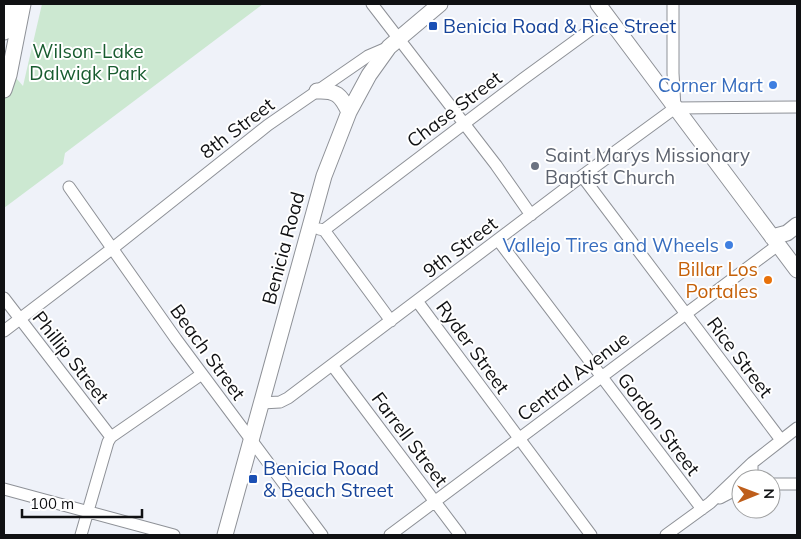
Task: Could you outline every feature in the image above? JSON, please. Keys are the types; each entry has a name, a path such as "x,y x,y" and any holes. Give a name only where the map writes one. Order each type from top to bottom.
{"main road":[{"path":"4,32 9,4"},
{"path":"4,90 9,75 23,4"},
{"name":"Benicia Road","path":"225,535 250,439 317,228 324,176 349,112 369,75 394,43 440,4"},
{"path":"598,4 797,270"},
{"path":"317,91 336,93 344,100 349,112"},
{"path":"775,241 797,225"}],"street":[{"path":"372,4 394,43 464,123 531,214"},
{"path":"673,4 673,73 676,108 797,107"},
{"name":"Chase Street","path":"317,228 608,18"},
{"name":"8th Street","path":"4,331 114,248 268,125 368,56 394,43"},
{"name":"9th Street","path":"262,403 280,402 288,398 531,214 676,108"},
{"name":"Rice Street","path":"582,176 781,440"},
{"name":"Beach Street","path":"69,187 202,374 322,535"},
{"path":"317,228 391,321"},
{"name":"Gordon Street","path":"498,240 601,376 706,506"},
{"name":"Central Avenue","path":"390,535 686,314 775,241"},
{"name":"Phillip Street","path":"4,298 111,437"},
{"name":"Ryder Street","path":"417,301 591,535"},
{"name":"Farrell Street","path":"332,365 460,535"},
{"path":"81,535 111,437 202,374"},
{"path":"666,535 706,506 752,463 797,428"},
{"path":"752,463 752,469"},
{"path":"781,484 797,484"},
{"path":"4,489 174,535"},
{"path":"706,506 731,492"}],"green space":[{"name":"Wilson-Lake Dalwigk Park","path":"42,4 263,4 65,153 63,164 4,208 4,64 23,86"}],"place":[{"name":"Benicia Road & Rice Street","path":"433,26"},
{"name":"Corner Mart","path":"773,85"},
{"name":"Saint Marys Missionary Baptist Church","path":"535,166"},
{"name":"Vallejo Tires and Wheels","path":"729,245"},
{"name":"Billar Los Portales","path":"768,280"},
{"name":"Benicia Road & Beach Street","path":"253,479"}]}
